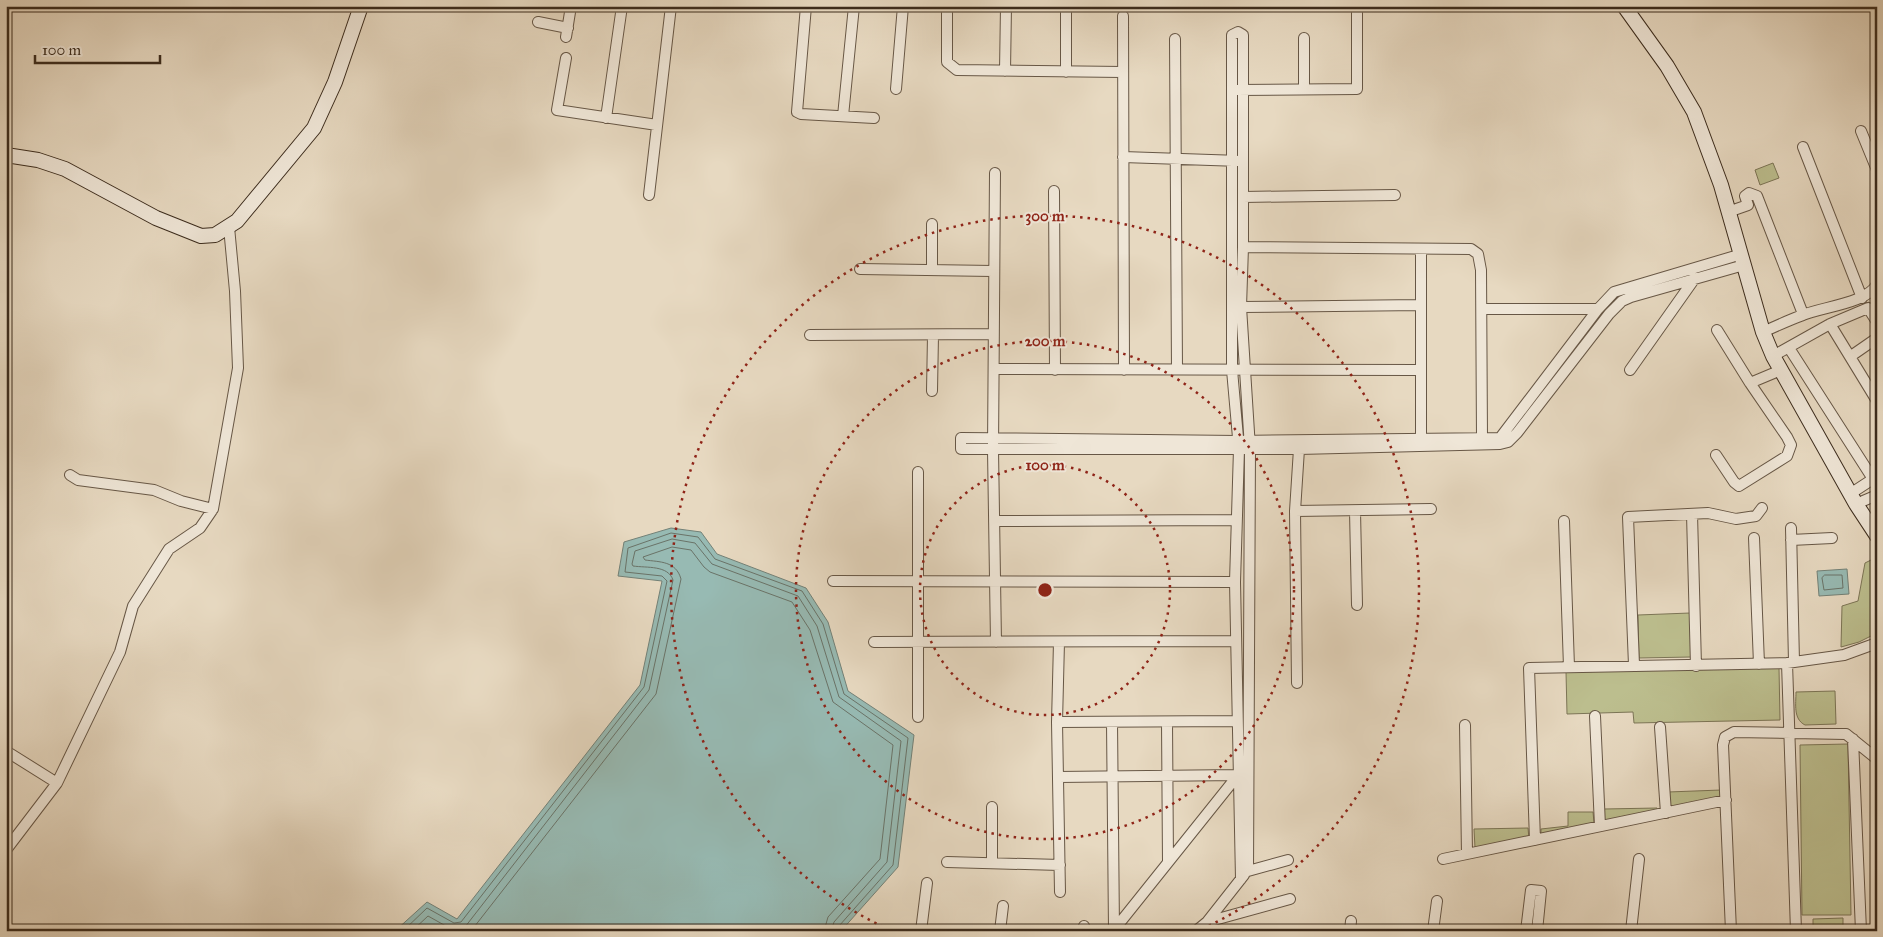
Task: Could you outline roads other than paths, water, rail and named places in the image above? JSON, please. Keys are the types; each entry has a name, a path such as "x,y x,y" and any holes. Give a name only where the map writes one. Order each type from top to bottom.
{"main road":[{"path":"6,155 38,160 65,169 156,218 202,236 215,235 237,221 314,128 335,82 361,6"},
{"path":"1624,6 1666,66 1694,112 1721,185 1763,332 1773,356 1853,499 1877,536"}],"street":[{"path":"538,22 567,33 571,6"},
{"path":"606,118 622,6"},
{"path":"649,195 670,6"},
{"path":"806,6 797,112 801,114 874,118"},
{"path":"843,116 854,6"},
{"path":"896,89 903,6"},
{"path":"947,6 947,62 957,70 1123,72"},
{"path":"1005,71 1006,6"},
{"path":"1244,875 1238,775 1235,582 1238,445 1232,370 1238,161 1237,90 1357,89 1357,6"},
{"path":"1066,9 1066,72"},
{"path":"1123,16 1124,370"},
{"path":"1304,38 1304,88"},
{"path":"1175,39 1177,369"},
{"path":"566,58 557,110 656,125"},
{"path":"1861,131 1877,170"},
{"path":"1803,146 1862,298"},
{"path":"1123,158 1238,161"},
{"path":"1238,161 1243,197 1241,307 1243,368 1250,445 1244,875"},
{"path":"995,173 993,450 996,642"},
{"path":"1054,191 1055,370"},
{"path":"1728,212 1748,205 1745,197 1748,193 1753,193 1756,196 1803,314"},
{"path":"1243,197 1395,195"},
{"path":"932,224 932,270"},
{"path":"6,850 57,783 120,652 133,606 170,548 200,528 213,509 238,368 235,291 229,227"},
{"path":"1243,247 1471,249 1478,254 1481,270 1482,309 1482,438"},
{"path":"1421,249 1421,440"},
{"path":"1238,445 961,438 961,449 993,450 1250,445 1500,438 1598,309 1614,292 1743,260"},
{"path":"1250,445 1299,449 1500,444 1508,442 1609,314 1622,301 1695,278 1743,260"},
{"path":"860,269 993,271"},
{"path":"1630,370 1695,278"},
{"path":"1763,332 1803,314 1862,298 1871,293 1877,284"},
{"path":"1241,307 1420,305"},
{"path":"1773,356 1830,324 1868,308 1877,322"},
{"path":"1482,309 1598,309"},
{"path":"1830,324 1877,401"},
{"path":"1716,454 1734,482 1739,486 1786,456 1790,450 1787,437 1717,330"},
{"path":"810,335 993,334"},
{"path":"932,391 933,335"},
{"path":"1851,356 1877,338"},
{"path":"1789,348 1875,478 1853,499"},
{"path":"994,369 1232,370 1243,368 1421,370"},
{"path":"1750,383 1781,370"},
{"path":"1297,683 1295,511 1299,449"},
{"path":"918,472 918,718"},
{"path":"70,475 78,480 154,490 181,501 213,509"},
{"path":"1853,499 1877,495"},
{"path":"1634,665 1628,516 1708,513 1736,519 1756,516 1762,508"},
{"path":"1295,511 1431,509"},
{"path":"1355,511 1357,605"},
{"path":"1692,514 1696,666"},
{"path":"994,521 1235,520"},
{"path":"1564,521 1569,667"},
{"path":"1791,528 1789,733 1796,931"},
{"path":"1754,538 1759,664"},
{"path":"1791,540 1832,538"},
{"path":"833,582 1235,582"},
{"path":"874,642 1236,641"},
{"path":"1059,642 1057,722 1060,892"},
{"path":"1535,840 1529,668 1790,663 1844,655 1877,643"},
{"path":"1595,716 1600,826"},
{"path":"1057,722 1237,721"},
{"path":"1112,722 1114,930 1238,775"},
{"path":"1167,722 1168,862"},
{"path":"1465,725 1467,854"},
{"path":"1660,727 1666,813"},
{"path":"1731,931 1723,745 1725,737 1734,732 1846,734 1877,759"},
{"path":"1853,739 1860,931"},
{"path":"6,751 57,783"},
{"path":"1058,776 1238,775"},
{"path":"1443,859 1726,800"},
{"path":"992,807 992,862"},
{"path":"1630,931 1639,859"},
{"path":"1196,931 1207,922 1244,875 1288,860"},
{"path":"948,862 1060,865"},
{"path":"921,931 927,883"},
{"path":"1526,931 1531,890 1541,891 1537,931"},
{"path":"1207,922 1290,899"},
{"path":"1434,931 1438,901"},
{"path":"1000,931 1003,906"}],"water":[{"path":"671,528 701,532 717,554 806,588 828,622 848,691 914,735 898,867 841,931 395,931 427,902 457,919 640,685 662,581 618,576 624,542"},
{"path":"1847,569 1849,594 1819,596 1817,571"}]}
